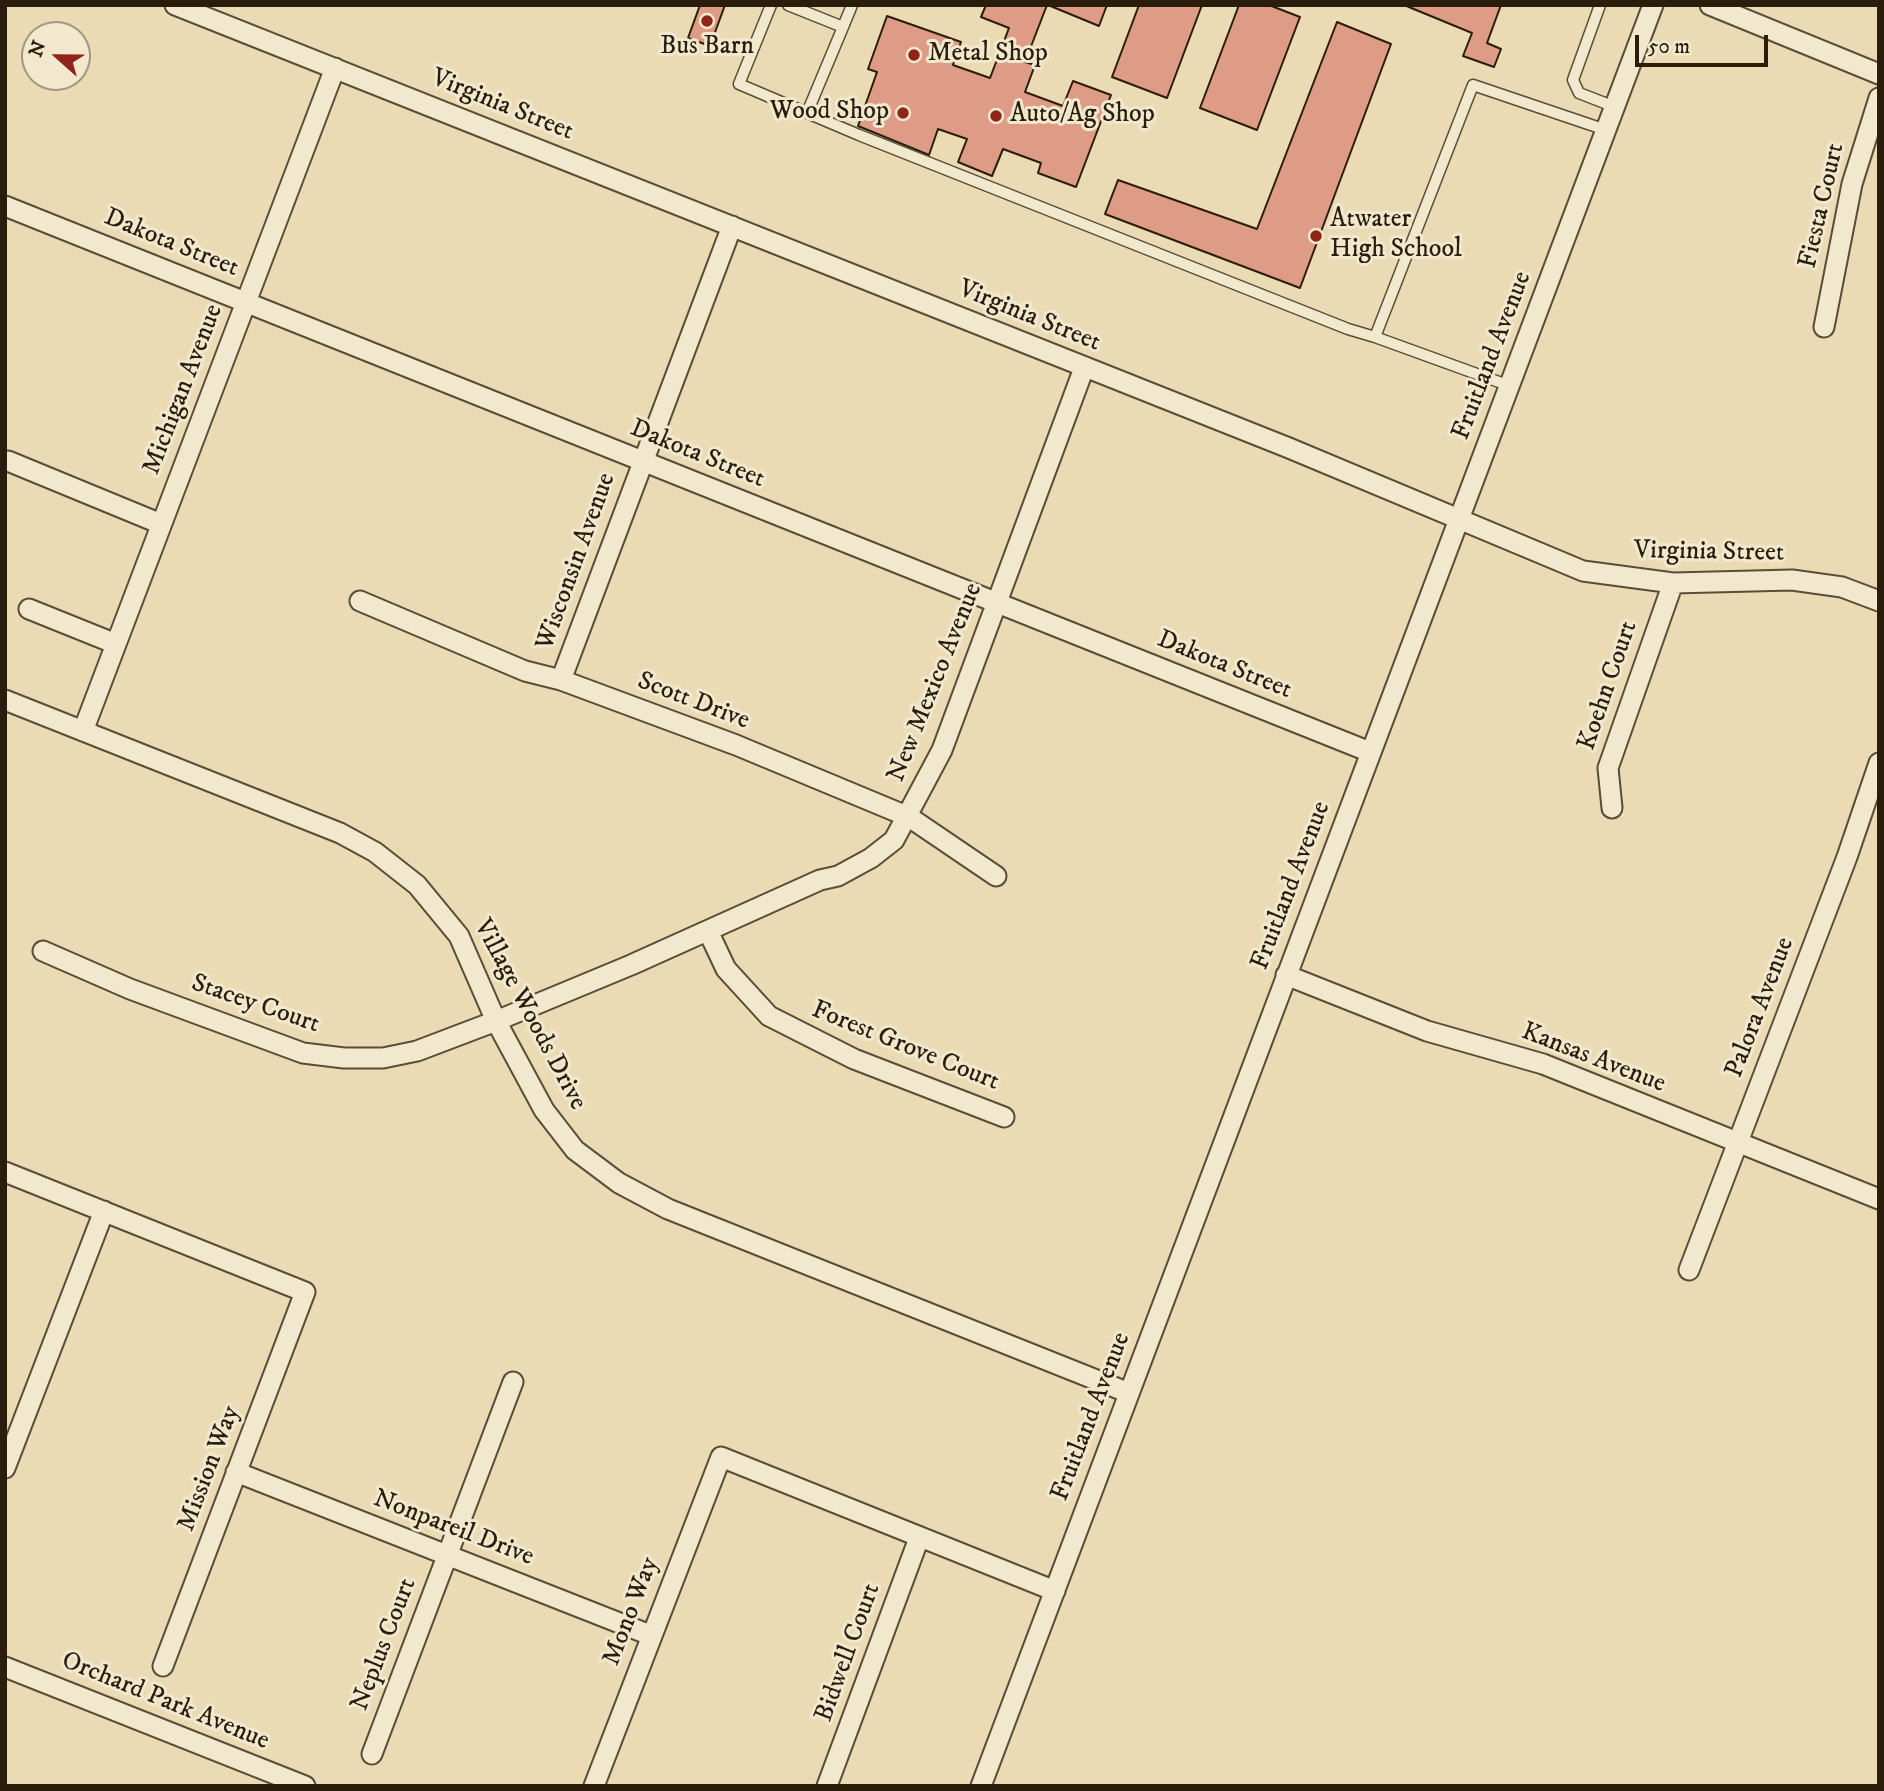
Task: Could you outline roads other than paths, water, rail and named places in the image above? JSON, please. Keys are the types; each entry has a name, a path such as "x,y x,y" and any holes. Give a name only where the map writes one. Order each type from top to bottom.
{"street":[{"name":"Virginia Street","path":"175,5 1289,448 1583,571 1673,583 1792,580 1842,587 1879,600"},
{"name":"Fruitland Avenue","path":"981,1786 1654,5"},
{"path":"1710,5 1879,74"},
{"name":"Michigan Avenue","path":"83,731 335,68"},
{"name":"Fiesta Court","path":"1824,327 1852,184 1879,98"},
{"name":"Dakota Street","path":"5,206 1370,752"},
{"name":"Wisconsin Avenue","path":"561,680 732,226"},
{"name":"New Mexico Avenue","path":"496,1021 820,880 838,876 871,858 894,840 942,750 1084,368"},
{"path":"8,461 161,524"},
{"name":"Koehn Court","path":"1612,808 1608,768 1673,583"},
{"name":"Scott Drive","path":"360,601 524,671 561,680 736,745 908,817 996,876"},
{"path":"29,610 116,644"},
{"name":"Village Woods Drive","path":"5,700 340,833 375,852 417,885 439,909 477,971 496,1021 544,1110 575,1150 619,1183 668,1209 1129,1393"},
{"name":"Palora Avenue","path":"1689,1270 1847,857 1879,763"},
{"name":"Forest Grove Court","path":"708,931 726,969 769,1016 854,1059 1004,1117"},
{"name":"Stacey Court","path":"43,951 130,989 303,1053 344,1058 383,1058 416,1051 496,1021"},
{"name":"Kansas Avenue","path":"1286,975 1427,1031 1543,1064 1879,1199"},
{"path":"5,1172 104,1212 5,1468"},
{"name":"Mission Way","path":"104,1212 305,1292 163,1666"},
{"name":"Neplus Court","path":"372,1754 513,1382"},
{"name":"Mono Way","path":"594,1786 650,1635 721,1457 919,1538"},
{"name":"Nonpareil Drive","path":"236,1472 650,1635"},
{"path":"919,1538 1055,1591"},
{"name":"Bidwell Court","path":"827,1786 919,1538"},
{"name":"Orchard Park Avenue","path":"5,1667 305,1786"}],"lane":[{"path":"771,5 739,84 1164,257 1348,329 1510,386"},
{"path":"807,113 852,5"},
{"path":"1600,5 1573,80 1579,93 1615,107"},
{"path":"796,7 843,27"},
{"path":"1375,337 1473,85 1606,130"}],"place":[{"name":"Bus Barn","path":"707,21"},
{"name":"Metal Shop","path":"914,55"},
{"name":"Wood Shop","path":"903,113"},
{"name":"Auto/Ag Shop","path":"996,116"},
{"name":"Atwater High School","path":"1316,236"}]}
